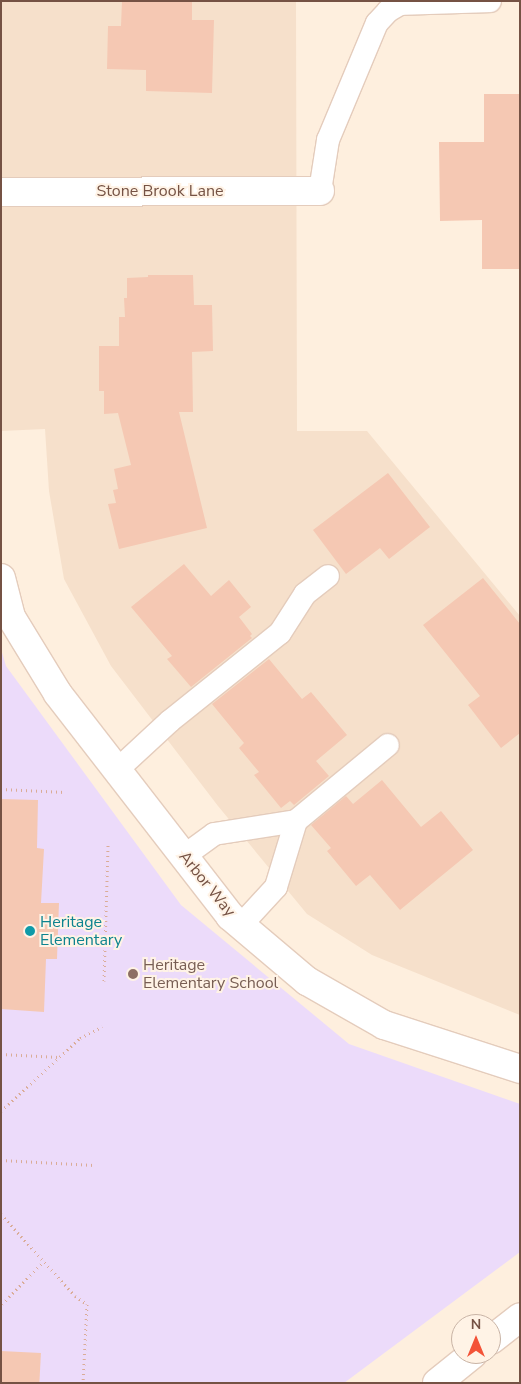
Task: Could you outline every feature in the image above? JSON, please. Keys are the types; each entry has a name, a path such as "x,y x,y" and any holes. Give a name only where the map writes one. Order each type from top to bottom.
{"street":[{"name":"Stone Brook Lane","path":"1,192 320,191"},
{"name":"Arbor Way","path":"1,578 11,617 58,694 230,916 307,981 384,1025 520,1069"},
{"path":"501,1332 520,1317"},
{"path":"437,1383 461,1364"}],"lane":[{"path":"320,191 328,140 377,23 388,11 400,4 490,1"},
{"path":"117,770 170,721 280,633 305,594 328,576"},
{"path":"184,856 214,834 296,821 388,745"},
{"path":"241,925 276,887 296,821"}],"path":[{"path":"1,789 65,792"},
{"path":"104,981 108,844"},
{"path":"1,1111 80,1038 102,1027"},
{"path":"1,1054 60,1056"},
{"path":"1,1160 94,1165"},
{"path":"1,1214 75,1296 87,1304 83,1383"},
{"path":"2,1304 44,1261"}],"shaded area":[{"path":"1,1 296,1 297,431 367,431 520,616 520,1015 372,955 307,914 218,806 111,666 64,579 49,491 45,429 1,431"},
{"name":"Heritage Elementary School","path":"1,649 6,666 181,905 349,1044 520,1104 520,1252 344,1383 1,1383"}],"building":[{"path":"122,1 192,1 192,20 214,20 212,93 146,91 146,70 107,69 108,26 121,26"},
{"path":"484,94 520,94 520,269 482,269 482,220 440,221 439,142 484,142"},
{"path":"148,275 193,275 194,305 212,305 213,351 192,352 193,412 179,412 207,528 119,549 108,504 116,503 113,490 118,489 114,469 131,465 118,413 104,414 104,391 99,391 99,346 119,346 119,317 125,317 124,298 127,298 127,278 148,277"},
{"path":"388,473 430,527 389,559 380,548 346,574 313,530"},
{"path":"184,564 211,596 229,580 251,607 239,617 252,634 250,636 252,638 191,687 167,659 172,656 131,607"},
{"path":"483,578 520,624 520,733 501,748 468,705 480,696 423,625"},
{"path":"269,659 302,699 311,692 347,735 316,761 329,776 294,805 290,801 281,808 254,775 259,772 239,748 244,743 212,704"},
{"path":"382,780 421,827 441,811 473,850 400,910 370,875 356,886 327,851 331,848 311,825 346,796 353,804"},
{"name":"Heritage Elementary","path":"1,799 38,800 37,848 44,849 41,903 59,903 57,959 46,959 44,1012 1,1009"},
{"path":"1,1351 41,1353 39,1383 1,1383"}],"place":[{"name":"Heritage Elementary","path":"30,931"},
{"name":"Heritage Elementary School","path":"133,974"}]}
